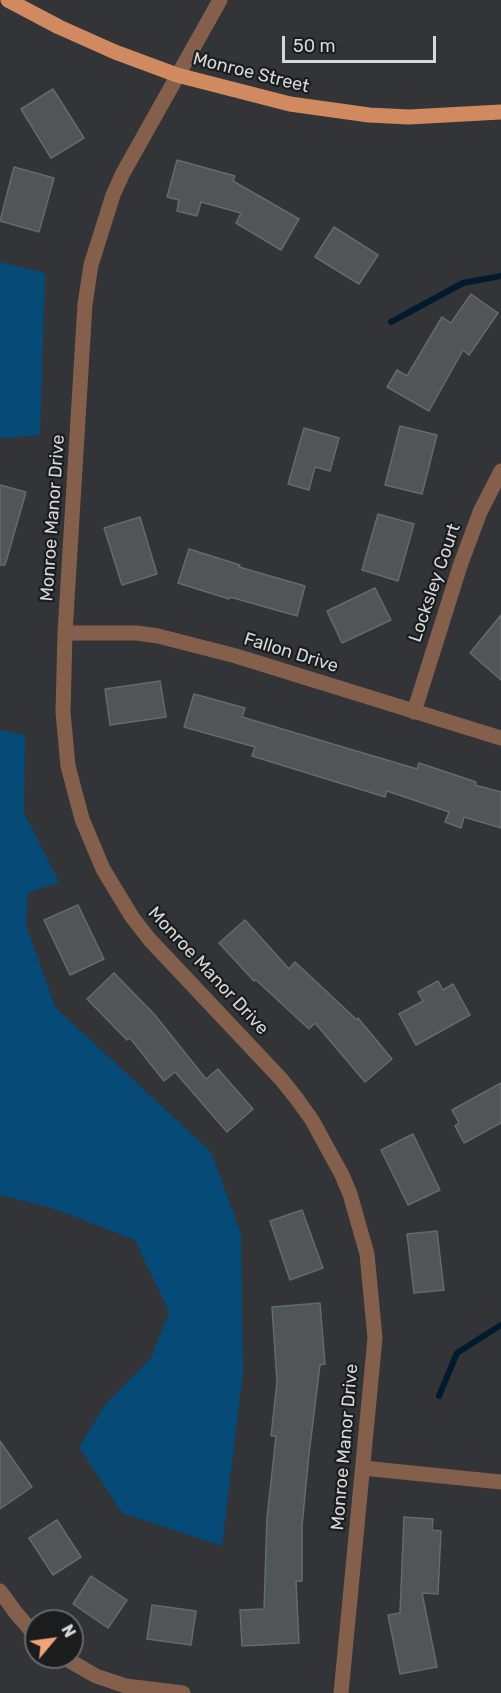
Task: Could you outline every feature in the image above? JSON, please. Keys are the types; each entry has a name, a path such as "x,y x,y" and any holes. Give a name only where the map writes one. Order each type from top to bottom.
{"main road":[{"name":"Monroe Street","path":"8,0 59,27 115,52 177,75 290,104 334,111 409,117 501,112"}],"street":[{"name":"Monroe Manor Drive","path":"220,0 123,172 113,195 91,265 86,304 65,633 63,712 69,766 82,819 103,870 132,917 150,940 281,1079 297,1099 312,1120 350,1194 367,1254 375,1338 341,1693"},
{"name":"Locksley Court","path":"414,712 460,566 480,512 501,471"},
{"name":"Fallon Drive","path":"65,633 137,633 158,636 236,656 501,738"},
{"path":"363,1468 501,1482"},
{"path":"0,1591 24,1623"},
{"path":"84,1669 96,1676 126,1686 183,1693"}],"shaded area":[{"path":"0,262 45,273 40,435 0,440"},
{"path":"0,730 25,735 24,813 59,882 28,893 26,925 55,1007 211,1152 241,1234 243,1373 222,1546 122,1513 79,1447 105,1405 151,1358 169,1312 135,1240 55,1209 0,1195"}],"building":[{"path":"53,89 84,138 51,158 21,109"},
{"path":"177,160 235,176 233,181 299,219 281,250 236,223 241,213 201,202 197,216 177,211 179,200 167,197"},
{"path":"14,167 54,178 39,232 0,221"},
{"path":"334,227 378,255 359,284 315,257"},
{"path":"471,294 498,313 469,355 463,350 429,411 387,387 397,370 407,376 442,317 451,323"},
{"path":"400,426 437,435 422,494 385,485"},
{"path":"304,428 339,438 330,471 315,467 309,490 288,484"},
{"path":"0,485 26,492 5,565 0,565"},
{"path":"378,514 414,524 398,581 362,570"},
{"path":"140,517 157,574 122,585 104,528"},
{"path":"189,549 240,565 239,567 305,586 297,616 178,583"},
{"path":"375,588 391,620 342,643 327,611"},
{"path":"501,615 501,680 470,653"},
{"path":"160,681 166,717 110,725 105,689"},
{"path":"194,694 245,708 242,717 417,769 419,763 476,782 475,785 501,792 501,828 464,817 461,828 445,822 449,812 387,791 385,797 252,756 255,747 184,727"},
{"path":"78,905 104,959 70,975 44,920"},
{"path":"245,920 289,969 295,962 357,1020 358,1018 392,1059 365,1082 315,1023 309,1029 256,980 254,981 219,943"},
{"path":"114,973 154,1014 206,1079 218,1069 253,1109 227,1132 175,1072 164,1081 130,1038 127,1040 87,999"},
{"path":"438,981 443,990 453,984 470,1015 416,1045 399,1014 423,1001 418,992"},
{"path":"501,1083 501,1123 464,1143 455,1126 459,1123 452,1110"},
{"path":"413,1134 440,1190 408,1205 381,1150"},
{"path":"302,1210 323,1268 290,1280 270,1221"},
{"path":"437,1231 444,1290 414,1293 407,1234"},
{"path":"320,1303 325,1364 320,1365 309,1454 302,1526 302,1581 296,1581 299,1643 242,1646 240,1610 264,1609 267,1518 276,1436 271,1436 277,1382 272,1307"},
{"path":"0,1441 32,1487 0,1509"},
{"path":"404,1517 433,1519 432,1530 441,1531 438,1594 422,1593 437,1667 400,1674 388,1615 400,1613"},
{"path":"57,1520 81,1557 53,1575 29,1538"},
{"path":"91,1576 127,1600 108,1628 84,1612 84,1609 73,1604"},
{"path":"152,1605 196,1611 191,1645 147,1639"}],"waterway":[{"path":"391,322 463,283 501,276"},
{"path":"439,1396 457,1353 501,1325"}]}
